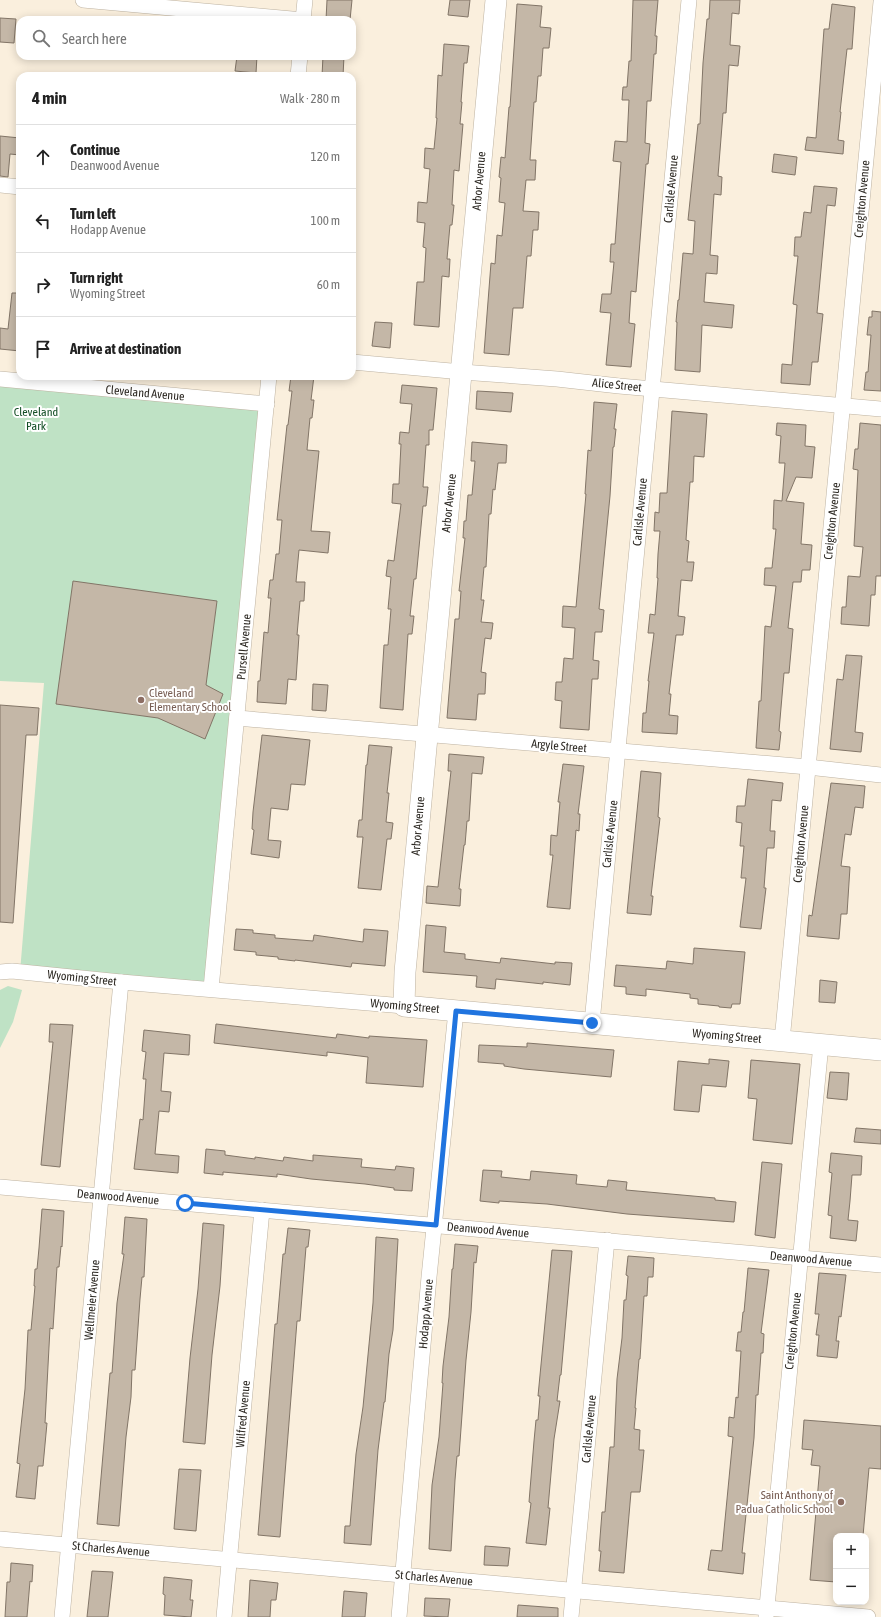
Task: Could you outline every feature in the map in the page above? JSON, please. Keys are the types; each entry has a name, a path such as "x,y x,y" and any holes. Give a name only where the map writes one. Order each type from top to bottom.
{"street":[{"path":"83,0 259,16"},
{"path":"303,16 305,0"},
{"name":"Arbor Avenue","path":"404,1006 405,972 426,734 462,372 496,0"},
{"name":"Carlisle Avenue","path":"592,1023 689,0"},
{"name":"Creighton Avenue","path":"782,1041 881,2"},
{"path":"298,72 300,60"},
{"path":"0,185 16,186"},
{"name":"Alice Street","path":"356,362 557,379 881,409"},
{"name":"Cleveland Avenue","path":"0,379 266,404"},
{"name":"Pursell Avenue","path":"211,989 269,380"},
{"name":"Argyle Street","path":"237,718 881,774"},
{"name":"Wyoming Street","path":"0,972 12,971 881,1050"},
{"name":"Wellmeier Avenue","path":"62,1617 121,982"},
{"name":"Hodapp Avenue","path":"399,1617 456,1011"},
{"name":"Creighton Avenue","path":"767,1612 821,1044"},
{"name":"Deanwood Avenue","path":"0,1187 881,1265"},
{"name":"Wilfred Avenue","path":"224,1617 262,1210"},
{"name":"Carlisle Avenue","path":"571,1617 607,1240"},
{"name":"St Charles Avenue","path":"0,1539 574,1590 767,1612 868,1617"}],"green space":[{"name":"Cleveland Elementary School","path":"0,379 267,404 211,989 20,972 44,683 0,681"},
{"path":"8,986 22,990 13,1022 0,1048 0,990"}],"building":[{"path":"327,0 352,0 350,16 326,16"},
{"path":"450,0 470,0 468,17 448,15"},
{"path":"633,0 658,0 655,36 657,36 656,54 654,54 651,101 647,101 645,143 650,144 648,164 646,164 636,292 631,291 629,323 635,324 631,367 606,365 611,313 600,312 602,294 611,294 614,262 610,262 611,244 615,244 621,162 613,161 615,141 627,142 629,100 622,100 623,87 627,87 629,61 631,61"},
{"path":"710,0 740,0 739,14 732,13 730,45 740,46 738,66 729,65 726,113 723,113 718,176 722,177 721,195 714,194 710,255 718,256 717,274 706,273 704,302 734,305 732,328 702,325 700,372 675,370 676,322 683,253 693,254 695,221 688,220 698,124 700,124 703,63"},
{"path":"517,4 542,6 540,27 551,28 549,48 543,48 541,76 538,76 536,102 534,102 530,160 536,160 535,180 526,180 523,211 539,212 538,230 533,230 531,256 527,256 523,308 513,308 509,355 484,353 491,263 495,264 497,235 502,236 505,203 499,202 501,178 499,177 501,157 505,158"},
{"path":"832,4 855,7 852,49 847,49 840,112 838,140 844,141 843,154 805,150 807,137 816,138 824,29 829,29"},
{"path":"0,18 16,19 14,43 0,42"},
{"path":"444,44 469,46 467,63 464,63 460,124 463,124 459,171 454,170 452,205 454,205 452,225 450,225 447,259 450,259 449,277 442,276 439,327 414,325 417,282 424,282 426,248 423,247 425,223 417,222 418,202 427,203 430,169 424,168 425,148 434,149 437,118 438,75 442,76"},
{"path":"236,60 257,60 256,72 235,71"},
{"path":"323,60 344,60 343,72 322,72"},
{"path":"0,136 16,138 16,155 10,154 8,177 0,176"},
{"path":"774,154 797,157 795,175 772,172"},
{"path":"814,186 837,188 835,206 827,205 817,313 823,314 818,362 812,362 810,385 781,383 782,364 792,365 797,305 793,304 798,256 794,256 795,237 801,237 804,212 811,213"},
{"path":"12,293 16,293 16,351 0,349 0,328 8,329"},
{"path":"872,311 881,312 881,391 864,390 866,372 868,372 871,335 867,335 869,317 872,317"},
{"path":"375,322 392,323 390,348 372,346"},
{"path":"290,380 314,380 311,400 314,400 312,418 310,418 307,450 319,451 311,531 330,532 328,553 299,550 296,582 305,582 304,601 300,601 297,635 299,635 296,680 288,679 286,704 257,702 264,632 268,633 271,598 268,598 270,580 273,580 276,554 279,554 282,520 277,520 292,391 289,391"},
{"path":"402,385 437,388 433,430 429,430 429,445 426,445 423,487 428,487 426,506 423,506 416,579 414,579 410,616 414,616 412,634 408,634 403,710 380,708 384,645 388,645 391,609 388,609 391,577 386,576 388,560 394,561 401,504 392,503 393,484 399,484 401,444 399,444 400,432 409,433 412,404 400,403"},
{"path":"477,391 513,393 511,412 476,409"},
{"path":"594,402 617,404 599,609 604,610 602,632 595,632 593,660 599,661 598,679 592,679 589,730 560,728 562,701 555,700 556,682 562,682 564,658 573,659 575,628 562,627 563,606 576,607 586,494 588,450 591,451"},
{"path":"672,411 707,414 704,457 694,456 693,482 690,482 686,540 689,541 687,562 694,562 692,581 681,580 678,616 685,617 683,635 676,635 669,694 671,694 669,715 678,716 677,734 642,732 643,713 646,713 654,633 648,633 650,614 655,615 658,578 660,531 654,531 655,512 659,513 660,493 667,493"},
{"path":"777,423 806,425 805,446 815,447 812,478 796,477 786,501 804,503 801,544 812,545 810,570 802,570 801,582 793,582 788,628 793,629 789,673 784,673 779,731 781,732 779,750 756,748 759,701 761,701 765,626 771,627 776,586 764,585 765,568 772,568 776,529 773,529 774,500 782,501 785,463 779,463 781,436 776,435"},
{"path":"860,423 881,425 881,576 876,576 875,595 871,595 869,626 841,624 842,607 846,607 848,576 860,577 863,547 854,546 858,470 853,469 855,449 858,449"},
{"path":"472,442 507,445 506,463 498,463 495,490 493,489 491,514 489,514 486,567 484,567 481,600 484,600 481,622 493,623 491,639 485,638 481,672 486,673 485,694 478,694 476,720 447,718 455,619 459,619 461,591 459,591 465,538 463,538 464,521 466,521 468,495 472,495 475,461 471,461"},
{"path":"73,581 217,601 206,685 223,694 205,739 158,718 56,704"},
{"path":"846,655 862,656 855,732 863,733 861,752 830,749 837,679 843,680"},
{"path":"313,684 328,685 326,711 312,710"},
{"path":"0,705 39,708 37,735 26,735 13,923 0,922"},
{"path":"262,735 310,740 305,785 291,784 288,810 271,808 268,840 281,841 279,858 251,854 254,830 252,829 253,812"},
{"path":"369,745 392,747 387,793 389,793 386,822 393,823 391,839 387,839 381,890 358,888 363,837 357,837 359,820 362,820"},
{"path":"449,754 484,757 482,774 472,773 469,821 467,821 459,889 461,889 460,906 426,903 427,886 438,887 451,771 448,771"},
{"path":"563,764 584,766 578,814 580,814 579,831 576,830 570,909 547,907 553,855 550,855 551,835 557,836 560,802 558,802"},
{"path":"641,771 661,773 658,817 660,818 651,896 653,896 651,915 627,913"},
{"path":"748,779 783,783 781,801 772,800 770,831 775,831 774,848 767,848 764,888 766,888 761,929 740,927 746,878 741,878 744,846 740,846 742,823 736,822 737,806 745,806"},
{"path":"831,783 865,786 863,808 855,807 851,835 845,834 841,866 850,867 847,914 841,914 839,939 807,936 809,915 812,916"},
{"path":"426,925 446,927 444,952 465,954 465,959 500,963 501,958 555,964 555,962 572,963 570,985 496,979 495,989 476,987 477,976 423,972"},
{"path":"236,929 253,930 253,933 275,935 275,938 313,941 314,935 363,942 364,929 388,931 385,966 352,963 351,967 278,959 278,957 256,955 256,952 234,950"},
{"path":"694,948 745,952 740,1004 732,1004 731,1008 698,1004 698,999 690,998 690,994 646,989 646,996 626,994 626,987 614,986 616,965 666,969 667,961 693,964"},
{"path":"820,980 837,982 835,1003 819,1002"},
{"path":"50,1024 73,1025 60,1167 41,1165 53,1042 49,1042"},
{"path":"216,1024 336,1038 337,1034 369,1038 369,1036 427,1040 423,1087 366,1083 368,1057 327,1052 327,1056 214,1043"},
{"path":"144,1030 190,1035 189,1055 164,1053 161,1091 171,1092 169,1112 159,1111 155,1154 179,1156 178,1173 134,1169 140,1119 143,1120 146,1079 143,1079 146,1052 142,1051"},
{"path":"527,1043 614,1050 611,1077 524,1069 504,1066 504,1064 478,1062 479,1045 527,1047"},
{"path":"709,1059 729,1061 726,1087 702,1085 699,1112 674,1110 678,1061 709,1064"},
{"path":"751,1060 800,1064 792,1144 753,1140 757,1099 748,1098"},
{"path":"830,1072 849,1073 847,1100 827,1098"},
{"path":"856,1128 881,1130 881,1144 854,1142"},
{"path":"206,1149 225,1151 225,1155 255,1159 255,1157 283,1161 284,1157 313,1161 313,1155 362,1159 361,1167 395,1170 396,1166 414,1168 412,1191 394,1190 394,1188 365,1184 277,1174 277,1177 223,1172 223,1175 204,1173"},
{"path":"831,1153 862,1156 861,1175 852,1175 848,1220 858,1221 856,1241 830,1238 832,1216 828,1215 832,1173 829,1172"},
{"path":"762,1162 782,1164 775,1238 755,1235"},
{"path":"483,1170 502,1171 501,1177 530,1180 531,1171 577,1175 576,1184 607,1187 608,1180 627,1182 626,1190 715,1198 715,1200 736,1202 734,1222 627,1214 547,1204 480,1201"},
{"path":"42,1209 64,1211 62,1247 61,1246 59,1267 57,1267 53,1329 50,1328 45,1423 47,1423 43,1466 38,1466 35,1499 16,1497 20,1464 17,1463 25,1389 28,1330 31,1330 35,1269 37,1269"},
{"path":"125,1217 147,1219 144,1277 142,1277 135,1370 132,1370 131,1397 126,1437 119,1526 97,1524 110,1373 112,1373 117,1303 124,1254 122,1254"},
{"path":"203,1223 224,1225 220,1286 212,1355 205,1444 183,1442"},
{"path":"288,1228 310,1230 308,1247 306,1247 300,1321 297,1321 280,1537 258,1535 275,1324 277,1324 283,1254 285,1254"},
{"path":"376,1237 398,1239 393,1330 378,1450 371,1545 344,1543 345,1526 350,1526 356,1454 363,1407 373,1303"},
{"path":"455,1244 478,1246 476,1263 474,1262 459,1456 457,1456 455,1480 451,1551 429,1549 432,1485 439,1437 443,1366"},
{"path":"552,1250 572,1251 561,1375 557,1401 560,1401 554,1439 548,1508 550,1508 546,1545 526,1543 531,1503 529,1502 534,1441 536,1420 538,1420 540,1396 538,1396"},
{"path":"628,1256 654,1258 653,1277 648,1277 647,1296 644,1296 635,1408 634,1429 640,1430 639,1450 644,1450 642,1472 640,1492 631,1492 624,1573 599,1571 601,1551 599,1551 602,1512 605,1512 610,1447 614,1447 617,1379 622,1338 624,1300 626,1300"},
{"path":"748,1268 769,1270 761,1333 764,1334 763,1353 761,1353 758,1395 756,1395 754,1438 742,1553 745,1553 743,1574 708,1570 711,1550 722,1551 733,1437 728,1436 729,1417 734,1418 736,1397 738,1398 741,1351 736,1351 738,1332 741,1332 744,1312"},
{"path":"819,1273 846,1275 841,1317 839,1316 836,1341 839,1341 837,1358 817,1356 819,1335 816,1335 819,1314 815,1314"},
{"name":"Saint Anthony of Padua Catholic School","path":"804,1420 881,1426 881,1469 869,1468 863,1533 833,1533 833,1582 810,1580 820,1466 811,1465 813,1450 802,1449"},
{"path":"179,1469 201,1470 196,1531 174,1529"},
{"path":"485,1546 510,1548 508,1566 484,1565"},
{"path":"11,1563 33,1565 27,1617 5,1617 7,1582 10,1582"},
{"path":"92,1571 113,1572 108,1617 87,1617"},
{"path":"164,1577 192,1580 190,1600 193,1600 191,1617 164,1615"},
{"path":"250,1580 278,1583 276,1600 271,1600 270,1617 248,1617"},
{"path":"344,1591 367,1593 365,1617 342,1617"},
{"path":"425,1598 450,1599 448,1617 424,1616"},
{"path":"518,1605 558,1608 558,1617 517,1617"}],"place":[{"name":"Cleveland Elementary School","path":"141,700"},
{"name":"Saint Anthony of Padua Catholic School","path":"841,1502"}],"route":[{"path":"185,1203 436,1225 444,1123 456,1011 592,1023"}],"park label":[{"name":"Cleveland Park","path":"36,419"}]}
